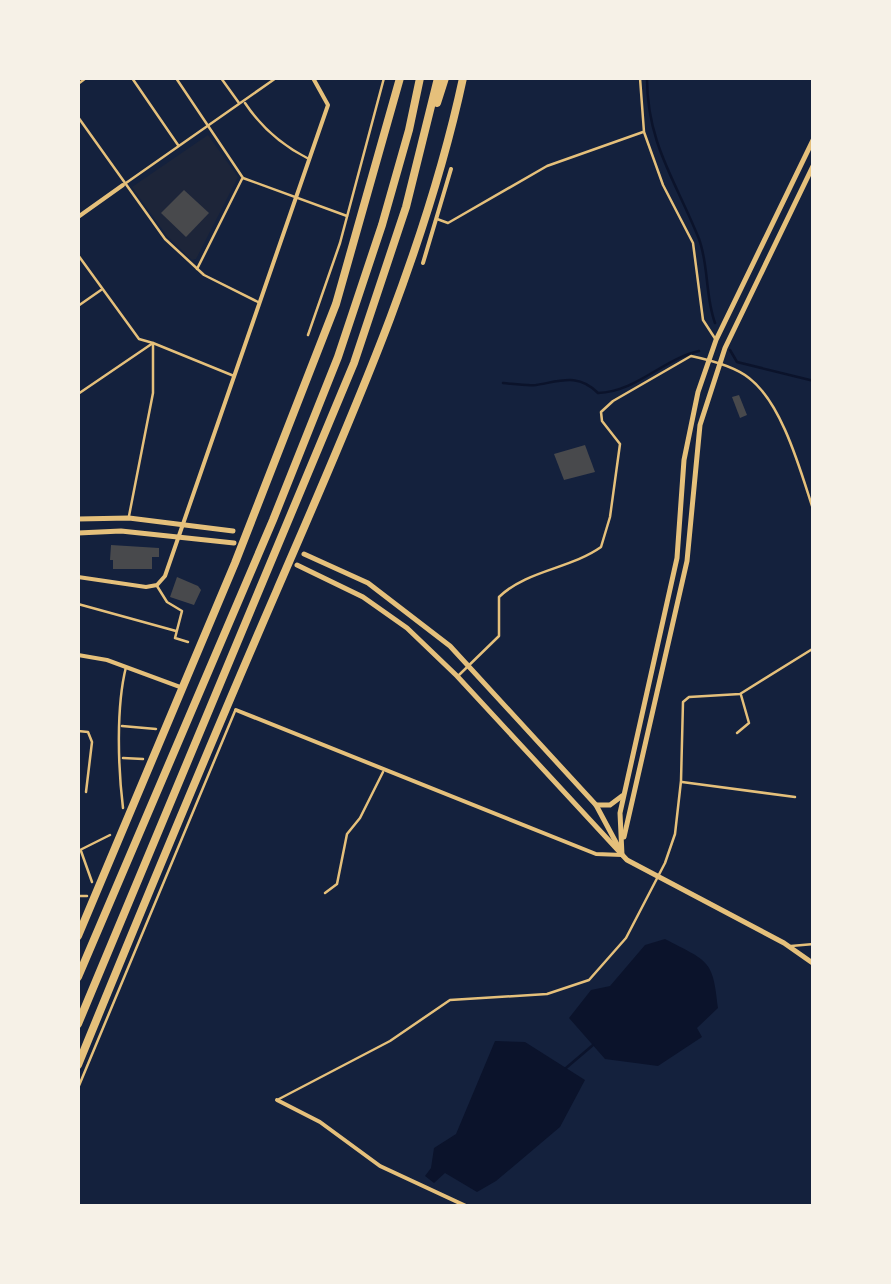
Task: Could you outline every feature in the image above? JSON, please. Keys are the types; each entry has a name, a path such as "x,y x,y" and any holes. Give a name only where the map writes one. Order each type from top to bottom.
{"highway":[{"path":"78,936 236,563 336,304 400,78"},
{"path":"78,977 273,520 338,357 382,225 409,130 418,78"},
{"path":"78,1024 354,363 441,78"},
{"path":"78,1065 346,430 421,231 463,78"}],"street":[{"path":"78,576 146,587 157,585 165,576 328,105 314,78"},
{"path":"622,855 620,813 677,558 689,424 716,340 814,138"},
{"path":"622,855 626,818 687,561 700,425 725,348 814,164"},
{"path":"423,263 450,169"},
{"path":"78,217 124,185"},
{"path":"716,340 725,348"},
{"path":"78,518 182,522 233,530"},
{"path":"78,533 121,531 234,543"},
{"path":"304,554 368,584 416,618 469,666 596,805 622,855"},
{"path":"298,565 363,597 407,628 458,676 622,855 656,877 789,946 814,964"},
{"path":"78,655 180,687"},
{"path":"236,710 596,854 622,855"},
{"path":"596,805 610,805 624,794"},
{"path":"277,1100 320,1122 380,1166 466,1206"}],"lane":[{"path":"78,84 86,78"},
{"path":"132,78 179,146"},
{"path":"176,78 243,178 348,217"},
{"path":"221,78 262,126 291,150 309,158"},
{"path":"124,185 276,78"},
{"path":"308,335 348,217 384,78"},
{"path":"640,78 644,132 663,185 693,243 703,320 716,340"},
{"path":"78,117 165,239 198,269 260,302"},
{"path":"436,218 448,222 547,166 644,132"},
{"path":"198,269 243,178"},
{"path":"78,255 139,339 235,377"},
{"path":"78,306 104,288"},
{"path":"78,394 153,343"},
{"path":"129,518 153,393 153,343"},
{"path":"458,676 499,636 502,593 518,582 593,552 606,538 620,444 602,421 601,412 691,356 710,360 750,379 777,415 793,446 814,512"},
{"path":"157,585 167,602 182,611 174,638 188,642"},
{"path":"78,604 176,631"},
{"path":"277,1100 390,1040 450,1000 547,994 590,980 626,938 674,834 681,782 683,702 690,697 740,694 814,648"},
{"path":"123,808 121,726 126,667"},
{"path":"737,734 749,723 740,694"},
{"path":"78,1088 236,710"},
{"path":"121,726 156,729"},
{"path":"78,731 88,732 92,742 86,792"},
{"path":"122,758 144,759"},
{"path":"325,893 337,884 347,834 360,818 385,769"},
{"path":"681,782 795,796"},
{"path":"92,882 79,850 110,835"},
{"path":"78,896 86,896"},
{"path":"789,946 814,944"}],"shaded area":[{"path":"208,135 238,177 196,259 192,260 167,236 132,187"},
{"path":"665,939 706,963 714,979 718,1008 697,1028 702,1037 658,1066 605,1059 569,1018 591,990 610,986 645,945"},
{"path":"495,1041 525,1042 585,1080 560,1127 496,1181 477,1192 445,1173 434,1183 425,1176 431,1168 434,1148 456,1134"}],"building":[{"path":"184,190 209,213 186,237 161,213"},
{"path":"739,395 747,415 740,418 732,397"},
{"path":"585,445 595,472 564,480 554,454"},
{"path":"111,545 159,548 159,557 152,557 152,569 113,569"},
{"path":"177,577 201,590 194,605 170,597"}],"waterway":[{"path":"647,78 657,143 699,239 715,323"},
{"path":"730,350 737,362 814,381"},
{"path":"503,383 532,385 569,380 598,393 612,391 699,351"},
{"path":"566,1068 593,1045"}]}
